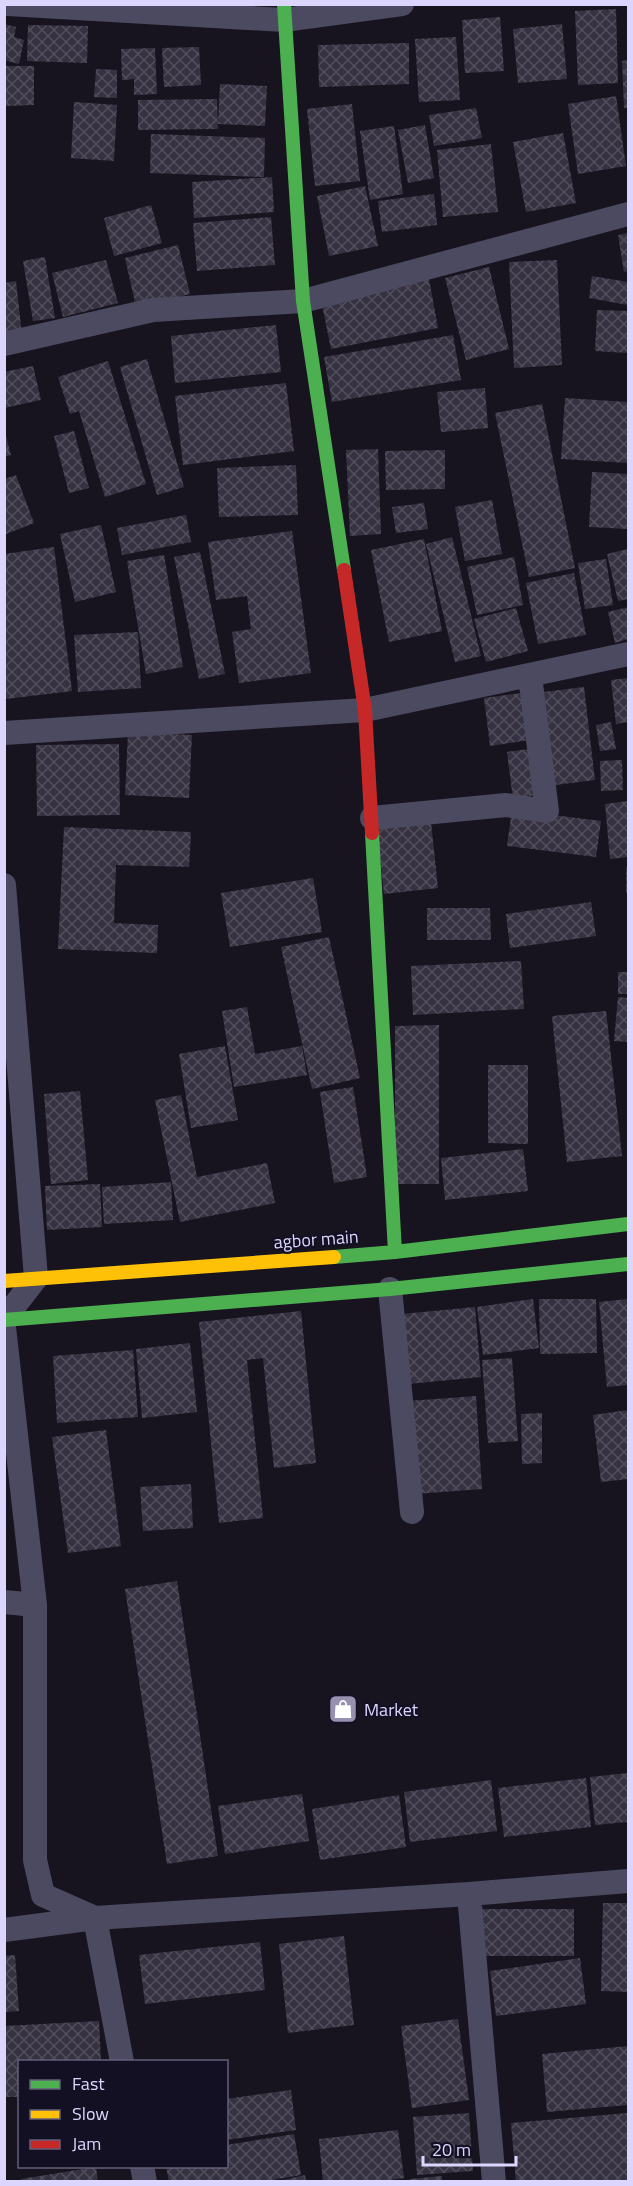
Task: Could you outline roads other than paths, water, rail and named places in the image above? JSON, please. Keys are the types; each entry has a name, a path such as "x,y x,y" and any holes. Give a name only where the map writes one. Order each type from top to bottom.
{"main road":[{"path":"284,12 303,301 365,710 395,1252"},
{"name":"agbor main","path":"4,1281 395,1252 628,1224"},
{"path":"4,1319 390,1289 628,1264"}],"street":[{"path":"8,4 284,12 402,4"},
{"path":"4,344 153,310 303,301 628,214"},
{"path":"4,733 365,710 628,654"},
{"path":"372,818 506,806 548,811 530,676"},
{"path":"4,885 36,1278 4,1319"},
{"path":"390,1289 412,1512"},
{"path":"4,1327 35,1605 35,1860 43,1895 95,1918"},
{"path":"4,1602 35,1605"},
{"path":"4,1930 95,1918 469,1894 628,1881"},
{"path":"469,1894 494,2181"},
{"path":"95,1918 122,2060"}],"place":[{"name":"Market","path":"343,1709"}]}
